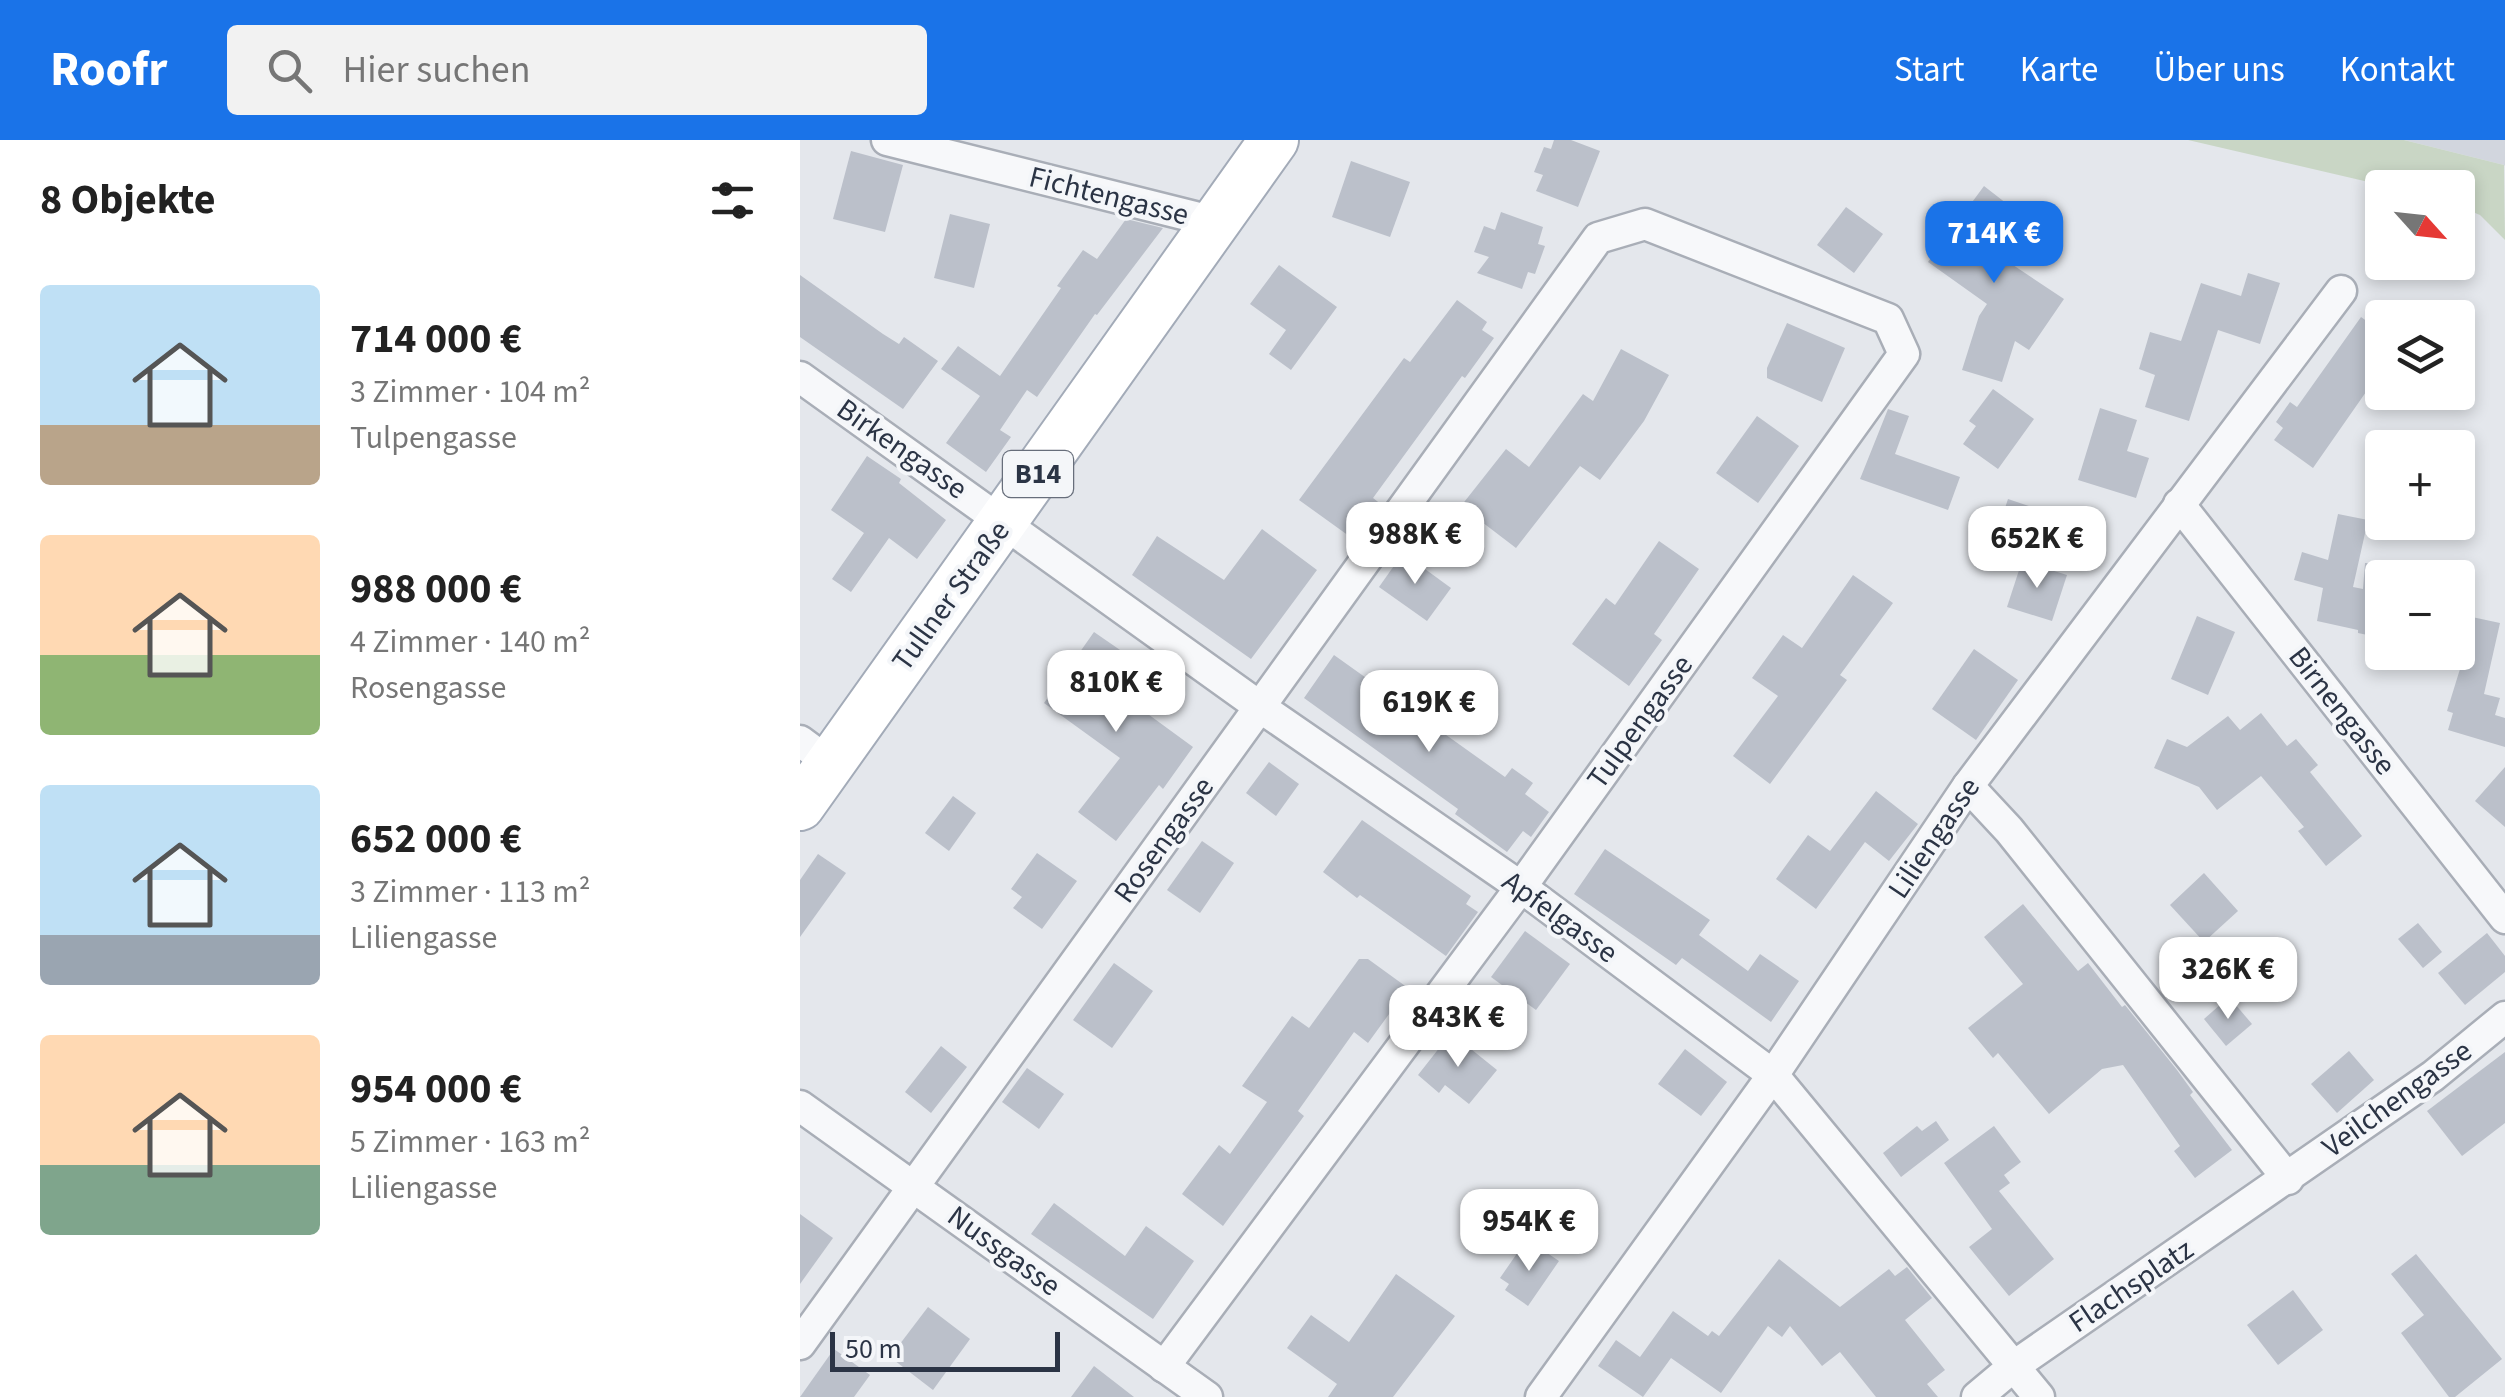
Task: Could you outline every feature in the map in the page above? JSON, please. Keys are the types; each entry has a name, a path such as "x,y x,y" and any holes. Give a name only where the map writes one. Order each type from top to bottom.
{"main road":[{"name":"Tullner Straße","path":"800,806 815,752 1004,522 1274,140"}],"street":[{"name":"Fichtengasse","path":"887,140 1215,222"},
{"name":"Tulpengasse","path":"1164,1367 1521,887 1904,354 1888,319 1645,224 1598,238"},
{"name":"Rosengasse","path":"800,1344 1598,238"},
{"name":"Liliengasse","path":"1541,1397 1773,1075 1968,786 2342,291"},
{"name":"Birkengasse","path":"800,377 1004,522"},
{"name":"Birnengasse","path":"2179,504 2505,918"},
{"name":"Apfelgasse","path":"1004,522 1260,707 1521,887 1773,1075 2039,1397"},
{"path":"1968,786 2009,830 2288,1179"},
{"name":"Veilchengasse","path":"2288,1179 2433,1076 2505,1018"},
{"name":"Nussgasse","path":"800,1106 1207,1397"},
{"name":"Flachsplatz","path":"1977,1397 2014,1366 2288,1179"}],"shaded area":[{"path":"2404,140 2505,140 2505,166 2504,165"}],"green space":[{"path":"2188,140 2404,140 2504,165 2505,240 2475,213 2475,170 2365,170 2365,181"}],"building":[{"path":"1554,140 1571,140 1600,151 1578,207 1536,191 1543,175 1534,172 1544,147 1551,149"},
{"path":"851,151 903,165 885,232 833,219"},
{"path":"1351,161 1410,182 1390,237 1332,217"},
{"path":"1984,186 2020,214 1992,251 2064,299 2029,350 2015,341 2002,382 1962,370 1979,316 1987,304 1928,262"},
{"path":"1846,207 1883,234 1854,273 1817,245"},
{"path":"1501,212 1543,227 1538,244 1545,246 1535,274 1528,272 1522,289 1477,273 1489,257 1474,252 1484,226 1495,230"},
{"path":"950,214 990,224 974,288 934,278"},
{"path":"1126,219 1163,228 1095,314 1037,397 1027,390 1000,430 1011,437 986,472 946,443 980,396 941,369 958,346 1000,376 1083,250 1097,259"},
{"path":"1279,265 1337,307 1291,370 1269,354 1286,330 1250,304"},
{"path":"2248,273 2280,283 2260,344 2218,330 2189,421 2145,407 2155,375 2139,369 2150,332 2181,341 2201,283 2241,296"},
{"path":"800,275 899,344 904,337 938,361 903,409 800,337"},
{"path":"1457,300 1487,322 1482,330 1494,338 1373,498 1382,505 1356,541 1299,500 1404,358 1410,362"},
{"path":"2361,317 2365,320 2365,393 2313,468 2274,440 2283,428 2276,422 2290,402 2297,407"},
{"path":"1787,323 1845,348 1822,402 1767,378 1767,368"},
{"path":"1621,349 1669,375 1644,421 1600,480 1580,466 1516,548 1461,506 1506,449 1529,467 1583,394 1593,401"},
{"path":"1993,389 2034,419 1998,469 1963,444 1976,426 1969,421"},
{"path":"2100,408 2137,420 2127,451 2149,458 2136,498 2078,480"},
{"path":"1888,409 1909,416 1895,454 1960,477 1948,510 1860,479"},
{"path":"1757,416 1799,446 1758,503 1716,473"},
{"path":"867,456 901,479 899,483 946,520 917,559 889,538 851,592 832,579 864,533 831,510"},
{"path":"2008,499 2052,514 2040,552 1995,538"},
{"path":"2338,514 2365,519 2353,587 2363,589 2365,563 2365,634 2317,621 2323,588 2294,580 2302,552 2328,560"},
{"path":"1262,529 1317,570 1251,659 1132,575 1157,536 1224,580"},
{"path":"1659,541 1699,569 1654,634 1662,640 1629,686 1572,644 1606,598 1615,605"},
{"path":"1403,553 1451,588 1427,621 1379,587"},
{"path":"2022,561 2067,575 2052,621 2007,607"},
{"path":"1853,575 1893,603 1840,675 1847,680 1770,784 1733,756 1778,696 1752,678 1783,635 1802,648"},
{"path":"2197,616 2235,632 2208,695 2171,679"},
{"path":"2475,618 2500,623 2484,694 2500,698 2495,715 2505,718 2505,747 2448,730 2453,713 2447,711 2460,670 2475,670"},
{"path":"1094,632 1136,661 1115,690 1193,747 1163,789 1159,785 1116,841 1078,812 1120,758 1044,703"},
{"path":"1974,649 2018,680 1976,740 1932,709"},
{"path":"1334,655 1505,777 1512,768 1533,783 1525,794 1549,812 1531,837 1523,831 1507,852 1455,814 1458,809 1304,698"},
{"path":"2261,713 2287,746 2296,739 2318,765 2310,772 2362,836 2326,866 2298,831 2304,827 2261,776 2217,810 2199,787 2154,768 2167,739 2187,747 2228,716 2240,730"},
{"path":"1269,762 1299,784 1276,816 1246,793"},
{"path":"2505,767 2505,827 2475,801"},
{"path":"1876,791 1918,824 1889,861 1865,842 1816,909 1776,879 1808,835 1830,851"},
{"path":"953,796 976,813 949,851 925,833"},
{"path":"1362,820 1471,896 1466,904 1478,912 1446,956 1323,872"},
{"path":"1202,841 1234,863 1200,913 1167,890"},
{"path":"1605,849 1710,920 1699,935 1748,971 1760,954 1799,981 1771,1022 1682,958 1676,965 1574,894"},
{"path":"1037,853 1077,881 1042,929 1013,908 1022,897 1011,889"},
{"path":"818,854 846,873 800,937 800,880"},
{"path":"2204,873 2238,911 2204,942 2170,905"},
{"path":"2023,904 2078,971 2088,963 2122,1007 2125,1005 2177,1070 2193,1092 2190,1095 2232,1150 2195,1178 2174,1151 2180,1146 2123,1065 2102,1069 2049,1114 1998,1053 1993,1058 1968,1028 2023,984 1984,937"},
{"path":"2418,923 2442,952 2423,968 2398,939"},
{"path":"1525,931 1570,964 1536,1010 1491,977"},
{"path":"2487,933 2505,956 2505,972 2465,1005 2438,973"},
{"path":"1359,959 1368,959 1408,988 1368,1043 1354,1032 1298,1111 1304,1116 1223,1226 1182,1194 1219,1145 1230,1154 1267,1102 1242,1086 1292,1016 1309,1028"},
{"path":"1114,963 1153,991 1112,1048 1073,1020"},
{"path":"2229,997 2252,1024 2226,1046 2204,1019"},
{"path":"1451,1033 1497,1070 1469,1104 1445,1085 1439,1093 1418,1075"},
{"path":"941,1046 967,1067 931,1113 905,1092"},
{"path":"1685,1049 1727,1082 1701,1116 1658,1084"},
{"path":"2349,1051 2374,1080 2337,1113 2311,1084"},
{"path":"2505,1052 2505,1123 2462,1156 2427,1111"},
{"path":"1027,1068 1064,1094 1039,1129 1002,1102"},
{"path":"1936,1121 1949,1140 1901,1177 1883,1153 1917,1126 1922,1131"},
{"path":"1994,1126 2021,1162 2004,1175 2010,1183 1999,1191 2054,1259 2009,1296 1969,1247 1992,1229 1944,1163"},
{"path":"1054,1203 1125,1256 1146,1226 1194,1261 1153,1319 1031,1234"},
{"path":"800,1214 833,1238 800,1284"},
{"path":"1534,1244 1559,1261 1528,1306 1505,1290 1509,1284 1500,1278 1518,1252 1525,1258"},
{"path":"2416,1254 2502,1359 2455,1397 2449,1397 2401,1333 2424,1315 2391,1274"},
{"path":"1779,1259 1840,1307 1889,1269 1895,1276 1907,1267 1932,1298 1905,1320 1945,1370 1927,1384 1938,1397 1876,1397 1840,1352 1822,1366 1790,1326 1782,1337 1768,1326 1721,1393 1671,1358 1643,1397 1598,1366 1616,1340 1640,1357 1673,1311 1708,1336 1712,1331 1719,1336"},
{"path":"1396,1274 1455,1316 1393,1397 1328,1397 1337,1384 1287,1348 1311,1315 1349,1342"},
{"path":"2293,1290 2323,1330 2278,1365 2247,1325"},
{"path":"928,1307 970,1339 933,1390 890,1357"},
{"path":"834,1349 870,1375 854,1397 800,1397"},
{"path":"1094,1366 1134,1397 1071,1397"}]}
